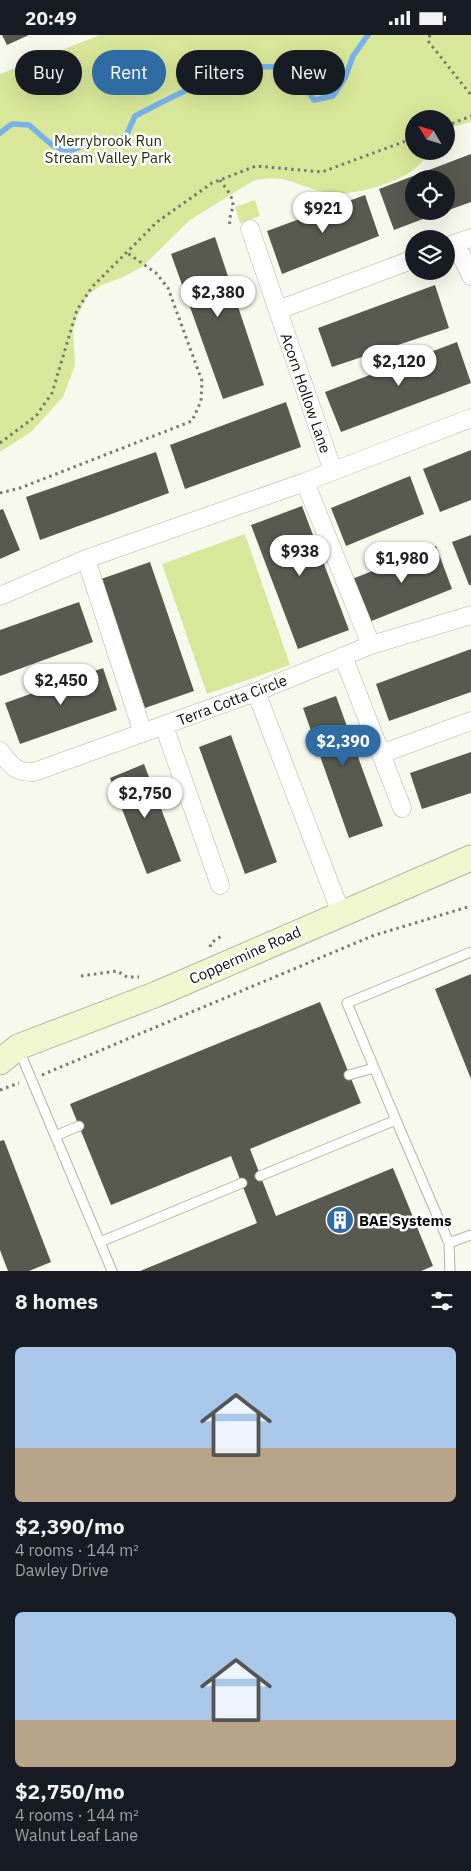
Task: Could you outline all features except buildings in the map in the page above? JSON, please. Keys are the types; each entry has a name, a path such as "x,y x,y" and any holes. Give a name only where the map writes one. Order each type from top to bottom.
{"street":[{"name":"Acorn Hollow Lane","path":"250,229 333,471"},
{"path":"458,243 471,276"},
{"path":"278,310 405,262"},
{"path":"0,596 86,559 305,482 471,418"},
{"path":"305,482 371,645"},
{"path":"86,559 143,733"},
{"name":"Terra Cotta Circle","path":"0,751 12,768 23,773 34,772 256,692 371,645 471,615"},
{"path":"343,656 402,808"},
{"path":"256,692 341,913"},
{"path":"381,754 471,721"},
{"path":"164,726 220,885"},
{"name":"Coppermine Road","path":"6,1052 157,994 471,858"}],"lane":[{"path":"450,1271 449,1243 347,1003 471,952"},
{"path":"6,1052 31,1078 112,1271"},
{"path":"350,1075 374,1068"},
{"path":"260,1176 396,1120"},
{"path":"55,1136 79,1126"},
{"path":"100,1242 242,1183"},
{"path":"449,1243 471,1235"}],"path":[{"path":"430,35 428,41 471,95"},
{"path":"455,122 471,116"},
{"path":"0,443 36,416 52,393 77,310 92,287 157,222 212,183 256,166 322,172 405,141"},
{"path":"220,179 232,197 230,227"},
{"path":"0,493 20,488 192,421 201,401 202,381 168,287 156,273 126,252"},
{"path":"0,1090 372,936 471,906"},
{"path":"208,951 211,943 223,935"},
{"path":"82,976 118,971 127,977 148,975"}],"green space":[{"name":"Merrybrook Run Stream Valley Park","path":"100,35 471,35 471,122 455,126 455,110 405,110 405,160 424,160 413,170 405,170 405,175 396,180 362,191 338,193 316,190 286,180 263,179 253,181 190,220 142,267 121,278 101,285 88,295 76,318 73,329 75,365 63,397 31,432 0,452 0,74 15,68 15,95 82,95 82,50 62,50"},
{"path":"255,200 260,216 240,223 235,207"},
{"path":"245,534 290,665 207,694 162,564"}],"waterway":[{"path":"0,133 12,124 29,125 52,145 67,152 93,142 113,143 126,136 135,116 202,83 239,70 257,67 273,67 285,71 301,84 314,100 333,96 345,78 353,56 368,35"}],"place":[{"name":"BAE Systems","path":"340,1220"}]}
